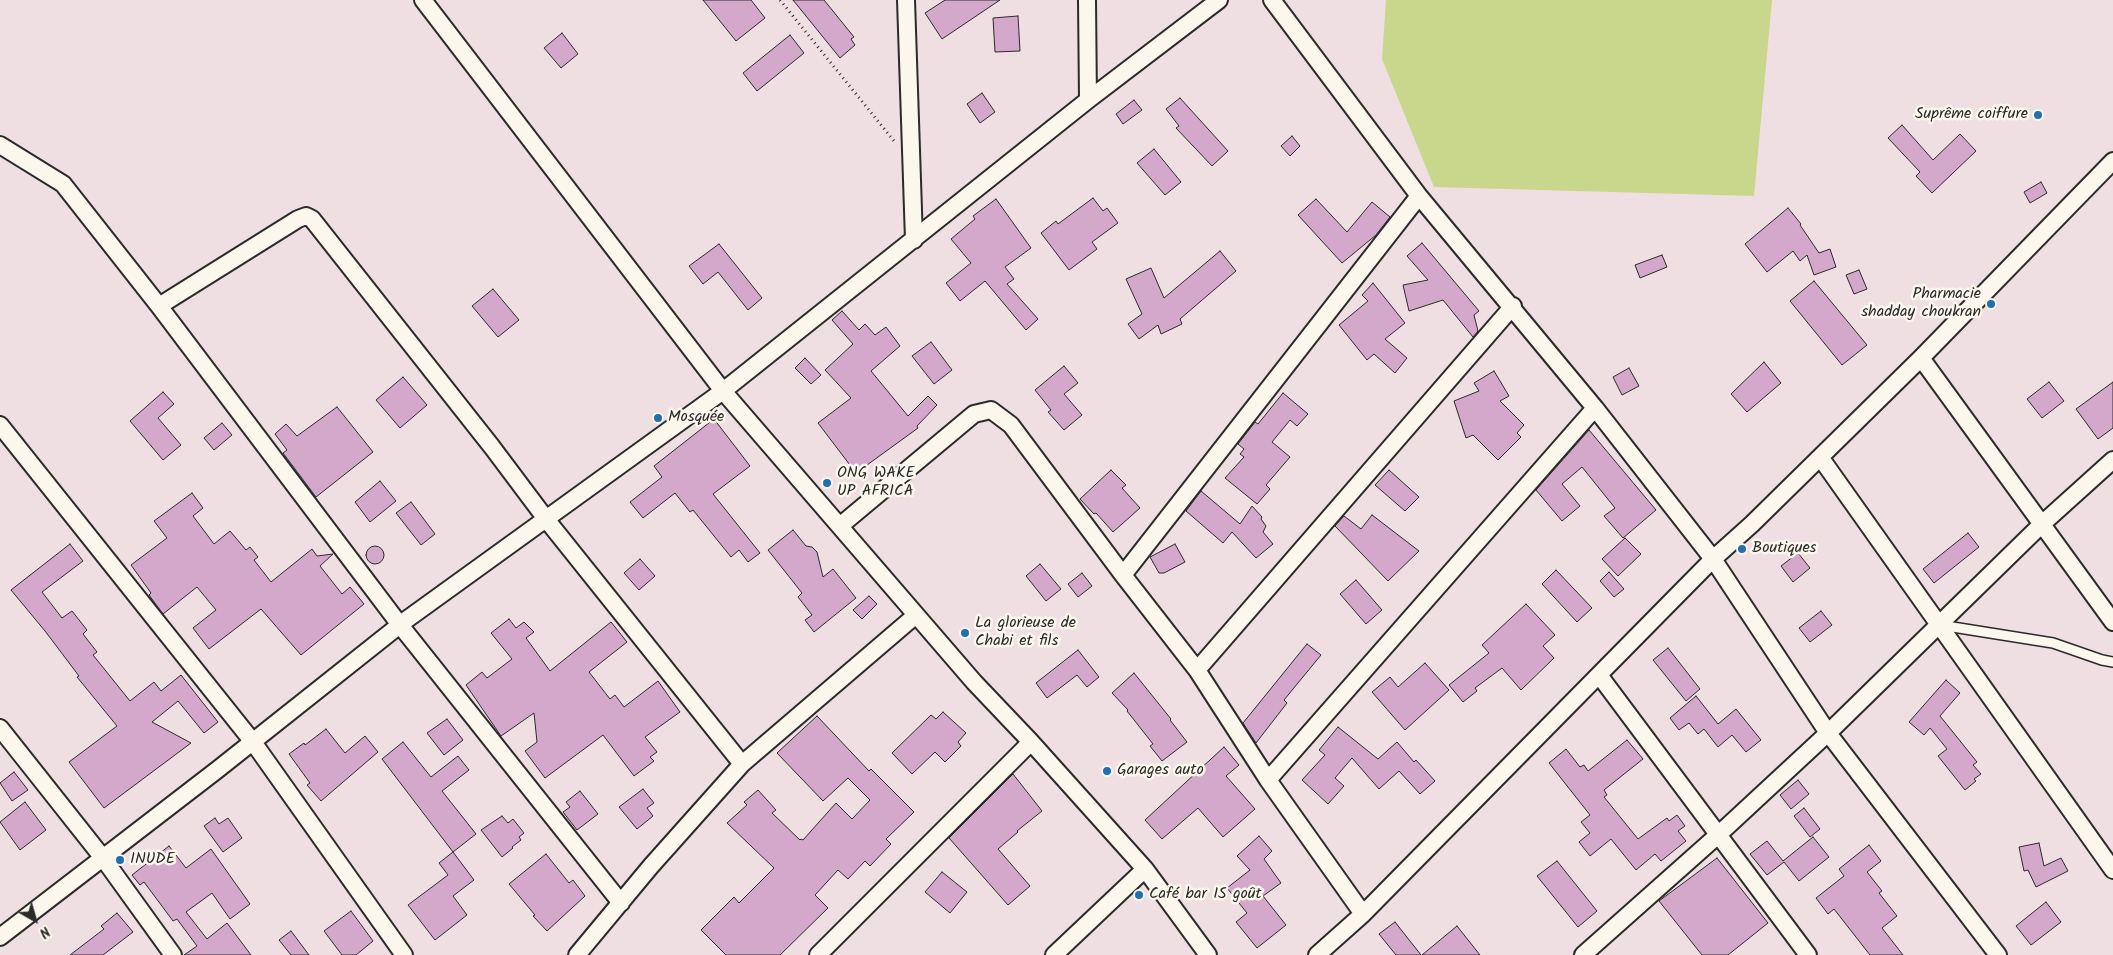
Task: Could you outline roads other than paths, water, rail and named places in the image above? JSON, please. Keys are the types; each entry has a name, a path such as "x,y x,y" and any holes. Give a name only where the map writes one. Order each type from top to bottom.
{"street":[{"path":"423,0 723,391 841,525 974,682 1031,742 1145,869 1208,955"},
{"path":"906,0 914,240"},
{"path":"1087,0 1088,100"},
{"path":"0,938 400,626 723,391 1088,100 1219,0"},
{"path":"1272,0 1420,196 1595,408 1713,559 1828,733 1998,955"},
{"path":"0,145 63,184 159,306 400,626 621,903"},
{"path":"1317,955 1363,914 1713,559 1921,358 2113,161"},
{"path":"1124,575 1420,196"},
{"path":"159,306 298,219 306,216 312,219 492,447 546,519 742,764"},
{"path":"1198,670 1512,306"},
{"path":"1921,358 2113,622"},
{"path":"1268,780 1595,408"},
{"path":"841,525 974,414 991,410 1010,425 1198,670 1268,780 1363,914"},
{"path":"0,426 253,742 404,955"},
{"path":"1820,457 2113,870"},
{"path":"1584,955 1828,733 2042,524 2113,460"},
{"path":"577,955 650,866 742,764 916,615"},
{"path":"1598,675 1808,955"},
{"path":"0,728 103,858 173,955"},
{"path":"818,955 1031,742"},
{"path":"1054,955 1145,869"}],"lane":[{"path":"1940,625 2053,643 2113,662"}],"place":[{"name":"Suprême coiffure","path":"2038,115"},
{"name":"Pharmacie shadday choukran","path":"1991,304"},
{"name":"Mosquée","path":"658,418"},
{"name":"ONG WAKE UP AFRICA","path":"827,483"},
{"name":"Boutiques","path":"1742,549"},
{"name":"La glorieuse de Chabi et fils","path":"965,633"},
{"name":"Garages auto","path":"1107,771"},
{"name":"INUDE","path":"120,860"},
{"name":"Café bar IS goût","path":"1139,895"}]}
